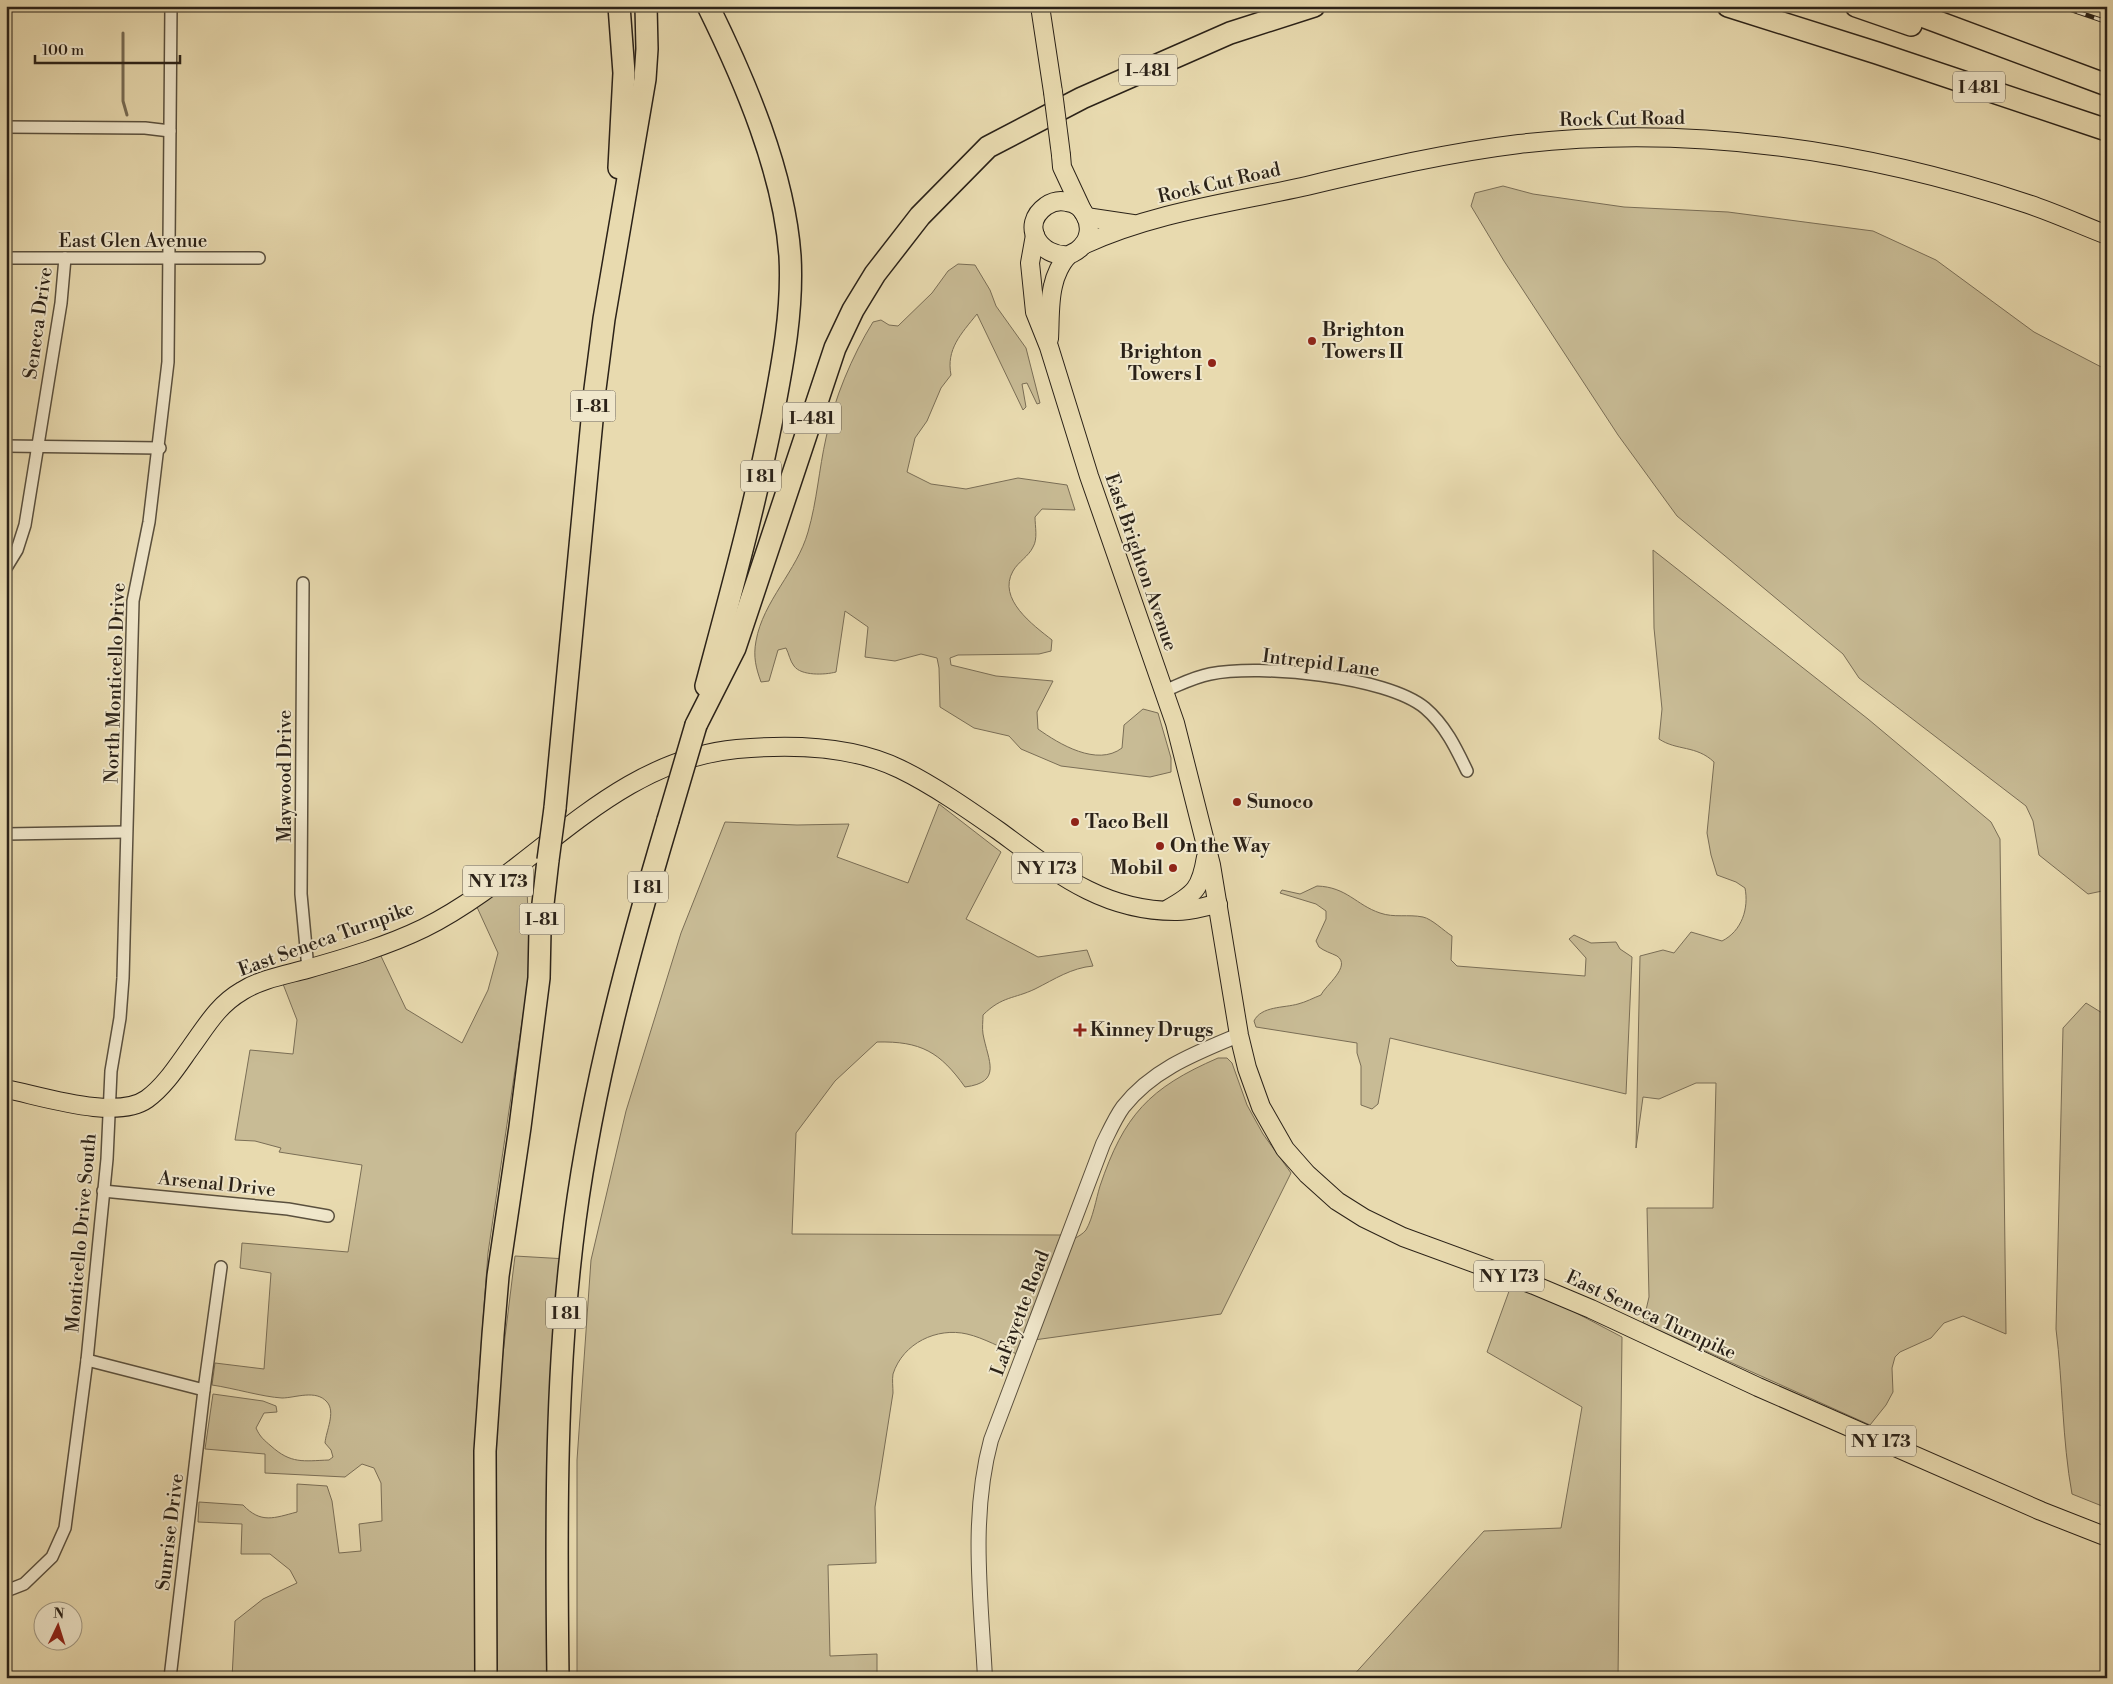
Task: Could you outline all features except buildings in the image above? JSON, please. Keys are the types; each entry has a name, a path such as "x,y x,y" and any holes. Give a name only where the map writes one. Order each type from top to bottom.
{"highway":[{"path":"582,516 583,436 589,367 616,191 621,141 624,64 619,6"},
{"name":"I-81","path":"486,1678 485,1450 492,1335 498,1276 520,1127 538,978 540,930 555,808 582,516 604,320 644,95 647,49 646,6"},
{"name":"I 81","path":"558,1678 558,1447 567,1294 575,1219 606,1046 629,954 696,725 761,474 784,359 788,323 790,257 786,222 775,176 753,106 708,6"},
{"name":"I-481","path":"696,725 735,648 835,348 853,310 875,274 920,216 988,147 1082,98 1230,33 1314,6"},
{"name":"I 481","path":"1728,6 2107,130"},
{"path":"1856,6 1935,33 2052,66"},
{"name":"I 481","path":"1894,6 2107,85"}],"main road":[{"path":"1040,8 1062,161 1058,188 1050,204 1036,216 1034,235 1044,250 1052,254 1076,250"},
{"name":"Rock Cut Road","path":"1076,250 1133,224 1427,158 1520,144 1572,140 1670,138 1756,144 1902,167 2032,205 2107,235"},
{"path":"1049,347 1053,286 1060,268 1076,250 1089,229 1085,214 1062,161"},
{"path":"1050,204 1068,202 1085,214"},
{"name":"Rock Cut Road","path":"1085,214 1133,224"},
{"name":"East Brighton Avenue","path":"1034,235 1030,263 1031,289 1035,312 1049,347 1092,486 1175,723 1207,849 1218,904"},
{"name":"East Seneca Turnpike","path":"6,1089 109,1109 124,1109 149,1098 167,1080 212,1016 229,999 246,988 271,978 308,969 377,947 424,928 467,903 567,826 627,785 689,759 735,749 817,748 865,755 900,769 959,805 1065,879 1104,899 1136,907 1166,910 1188,910 1218,904 1239,1034 1254,1091 1271,1126 1285,1148 1307,1174 1337,1201 1364,1218 1403,1237 1534,1285 1591,1309 1775,1395 2042,1511 2107,1537"},
{"path":"1166,910 1189,897 1196,889 1202,879 1207,849"}],"street":[{"name":"North Monticello Drive","path":"109,1109 111,1071 120,1018 123,986 133,600 149,522 160,448 168,362 171,6"},
{"path":"6,127 144,128 170,131"},
{"name":"East Glen Avenue","path":"6,258 169,260 259,258"},
{"name":"Seneca Drive","path":"6,568 17,550 25,525 36,447 61,302 65,258"},
{"path":"6,446 160,448"},
{"name":"Maywood Drive","path":"303,583 301,894 308,969"},
{"name":"Intrepid Lane","path":"1164,691 1210,674 1239,671 1289,673 1381,687 1411,699 1436,718 1444,728 1467,771"},
{"path":"6,834 126,832"},
{"name":"LaFayette Road","path":"985,1678 979,1532 983,1470 991,1440 1102,1144 1123,1108 1147,1082 1186,1056 1239,1034"},
{"name":"Monticello Drive South","path":"6,1591 24,1584 52,1557 65,1528 87,1360 109,1109"},
{"name":"Arsenal Drive","path":"103,1191 288,1209 328,1216"},
{"name":"Sunrise Drive","path":"170,1678 220,1267"},
{"path":"87,1360 204,1390"}],"shaded area":[{"path":"1503,186 1533,194 1624,207 1728,212 1873,231 1936,260 2034,332 2107,370 2107,890 2088,894 2039,855 2033,821 2026,806 1859,678 1843,654 1677,516 1618,435 1504,261 1471,206 1475,193"},
{"path":"958,264 975,265 990,290 996,306 1026,348 1040,403 1037,404 1027,383 1022,384 1026,407 1023,410 977,314 956,342 951,357 951,375 941,388 927,421 915,438 907,472 931,484 966,489 1018,478 1067,485 1075,510 1042,509 1035,517 1035,544 1015,568 1009,581 1013,601 1027,619 1052,640 1051,651 1039,654 958,655 950,658 951,665 996,676 1053,681 1037,712 1038,729 1067,747 1090,754 1112,753 1122,748 1124,725 1143,709 1158,713 1171,758 1171,772 1150,777 1061,766 1021,749 1009,736 974,728 940,707 937,658 921,654 895,661 865,657 868,627 845,611 836,672 820,674 802,672 793,664 786,648 778,650 769,681 761,682 755,657 756,641 760,626 773,599 796,560 808,532 814,509 829,423 851,363 873,322 881,320 889,325 898,326 932,293 948,271"},
{"path":"1653,550 1868,719 1991,822 2000,839 2006,1334 1963,1316 1944,1323 1931,1338 1900,1352 1895,1357 1892,1368 1893,1392 1886,1405 1870,1425 1643,1323 1649,1297 1647,1208 1713,1208 1716,1083 1696,1083 1659,1099 1643,1097 1636,1148 1640,956 1663,950 1674,953 1691,932 1722,941 1729,937 1739,925 1746,903 1745,888 1736,882 1717,875 1711,855 1707,833 1714,762 1693,750 1666,743 1659,739 1662,709 1654,628"},
{"path":"939,804 1001,852 966,919 1038,957 1087,950 1093,966 1070,972 1028,992 1002,1001 983,1015 983,1034 990,1061 990,1069 989,1075 985,1080 977,1084 965,1087 947,1065 928,1051 906,1044 877,1042 835,1081 796,1133 792,1234 1061,1235 1017,1354 967,1334 956,1332 944,1333 933,1335 913,1346 898,1363 893,1374 893,1393 875,1507 876,1563 828,1565 830,1656 877,1654 877,1678 577,1678 577,1460 591,1260 626,1111 681,933 725,822 797,825 849,824 837,857 908,883"},
{"path":"526,866 528,912 538,914 488,1253 478,1387 475,1678 232,1678 235,1621 263,1599 297,1583 290,1570 270,1554 241,1554 242,1524 198,1522 199,1502 243,1505 256,1515 268,1518 297,1512 297,1484 327,1486 332,1501 339,1553 361,1551 359,1524 382,1521 381,1483 374,1468 362,1464 345,1477 265,1473 265,1454 205,1449 213,1394 263,1401 276,1406 277,1412 264,1413 256,1428 264,1440 285,1456 304,1461 329,1460 333,1457 331,1450 325,1443 331,1411 330,1406 322,1398 305,1395 282,1398 212,1385 215,1363 264,1369 271,1273 240,1268 242,1243 348,1252 362,1165 279,1152 281,1148 255,1141 235,1140 250,1050 293,1054 297,1020 283,984 380,954 406,1009 462,1043 488,990 498,953 476,905"},
{"path":"1317,886 1327,887 1344,893 1380,913 1417,916 1430,920 1452,936 1451,960 1457,966 1585,976 1586,958 1569,939 1574,935 1591,943 1616,942 1620,949 1632,957 1626,1094 1390,1038 1378,1104 1372,1109 1361,1105 1361,1066 1357,1053 1357,1043 1256,1027 1254,1021 1257,1016 1267,1010 1298,1004 1321,995 1340,970 1341,960 1319,947 1316,941 1326,919 1326,911 1316,904 1280,893 1282,890 1300,894"},
{"path":"2086,1003 2107,1016 2107,1508 2072,1494 2066,1453 2056,1329 2063,1028"},
{"path":"1218,1058 1227,1058 1232,1063 1247,1105 1263,1134 1291,1173 1221,1314 1034,1340 1074,1239 1085,1231 1088,1225 1109,1161 1130,1122 1157,1093 1194,1069"},
{"path":"515,1256 567,1259 548,1434 548,1678 496,1678 495,1484 499,1386"},
{"path":"1512,1283 1546,1297 1622,1337 1618,1678 1351,1678 1484,1531 1561,1528 1582,1407 1487,1352"}],"waterway":[{"path":"123,33 123,101 127,115"}],"railway":[{"path":"2060,6 2107,22"}],"place":[{"name":"Brighton Towers II","path":"1312,341"},
{"name":"Brighton Towers I","path":"1212,363"},
{"name":"Sunoco","path":"1237,802"},
{"name":"Taco Bell","path":"1075,822"},
{"name":"On the Way","path":"1160,846"},
{"name":"Mobil","path":"1173,868"},
{"name":"Kinney Drugs","path":"1080,1030"}]}
